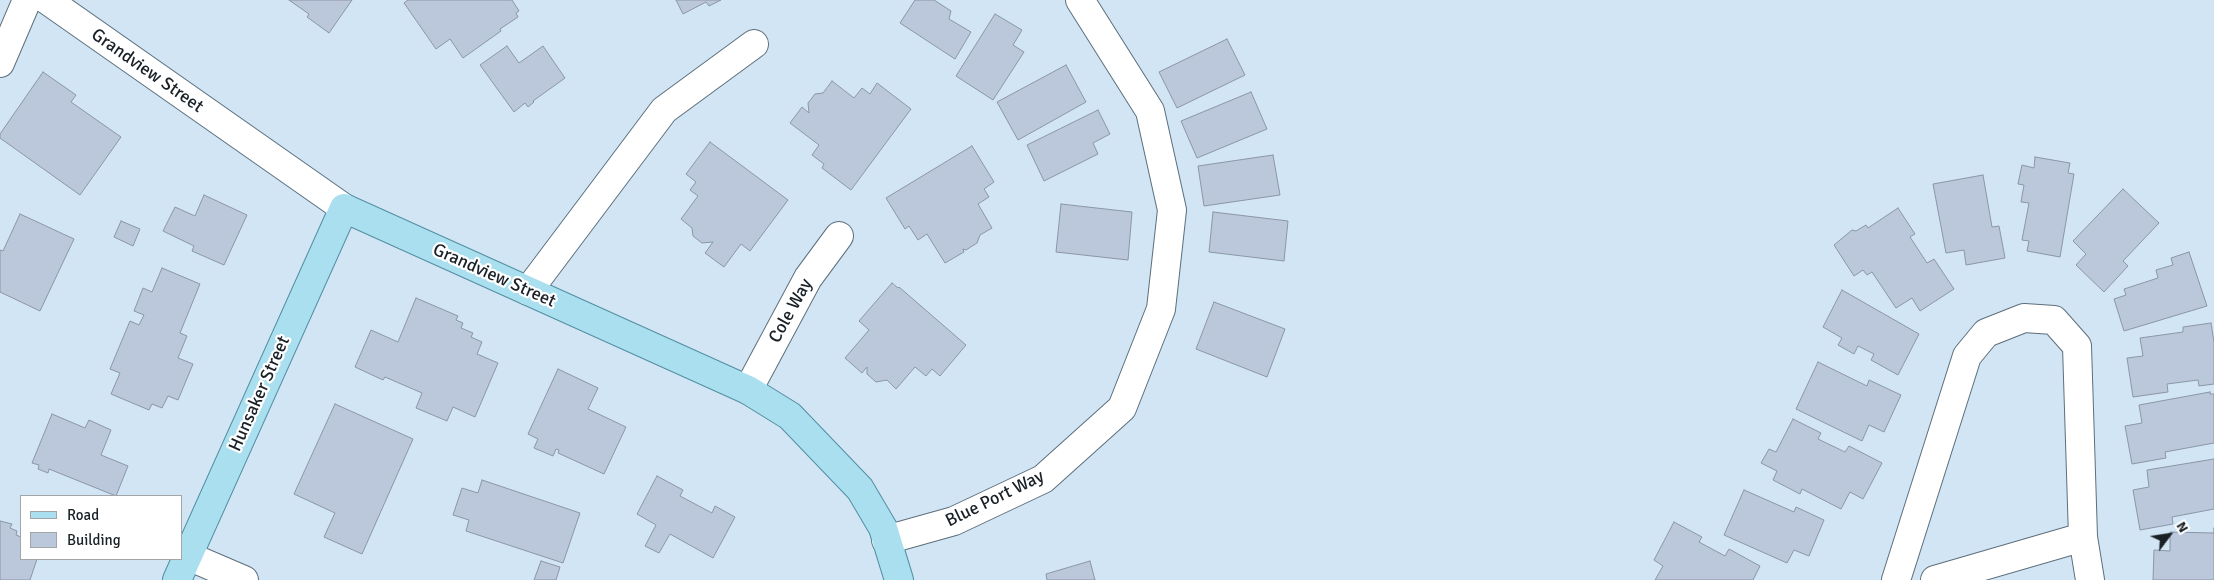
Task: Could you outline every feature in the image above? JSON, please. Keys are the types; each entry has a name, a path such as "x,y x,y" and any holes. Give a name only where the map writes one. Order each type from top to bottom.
{"main road":[{"name":"Grandview Street","path":"344,208 748,390 790,416 860,489 883,528 899,580"},
{"name":"Hunsaker Street","path":"182,568 344,208"}],"street":[{"path":"0,63 27,0"},
{"name":"Grandview Street","path":"47,0 344,208"},
{"name":"Blue Port Way","path":"886,540 954,521 1043,479 1122,408 1161,309 1172,210 1150,111 1080,0"},
{"path":"528,291 664,110 754,44"},
{"name":"Cole Way","path":"748,390 808,278 839,236"},
{"path":"1896,580 1967,356 1986,333 2024,318 2054,320 2077,346 2083,537 2090,580"},
{"path":"1935,580 2083,537"},
{"path":"182,568 244,580"}],"building":[{"path":"289,0 352,0 329,33 307,17 309,14"},
{"path":"408,0 512,0 519,11 516,13 518,17 463,58 450,39 436,49 404,3"},
{"path":"676,0 721,0 709,6 706,2 683,14"},
{"path":"915,0 934,0 951,11 949,19 971,32 955,59 900,23"},
{"path":"995,14 1022,30 1013,45 1024,52 993,100 956,76"},
{"path":"1227,39 1245,75 1177,108 1159,72"},
{"path":"507,46 519,63 543,46 565,78 533,101 528,107 525,103 514,112 480,65"},
{"path":"1066,65 1086,102 1018,140 997,102"},
{"path":"43,72 76,95 71,102 121,137 80,195 0,138 0,134"},
{"path":"832,81 854,98 862,88 870,94 877,83 911,109 851,190 822,168 824,164 812,155 819,145 790,123 802,107 809,113 808,103 815,94 823,93"},
{"path":"1251,92 1267,129 1197,158 1181,121"},
{"path":"1098,110 1110,134 1093,143 1098,154 1044,181 1027,145"},
{"path":"710,142 788,200 750,251 741,244 724,267 705,253 713,242 702,243 693,236 692,228 681,219 698,196 690,190 696,182 686,174"},
{"path":"972,146 994,182 984,189 989,197 978,204 992,228 980,235 977,243 966,250 963,249 964,252 945,263 927,234 918,240 909,226 905,229 886,198"},
{"path":"1273,155 1280,195 1204,206 1198,166"},
{"path":"2035,157 2070,163 2068,173 2074,174 2060,257 2027,251 2029,241 2022,240 2029,203 2021,202 2024,185 2018,184 2022,165 2034,168"},
{"path":"1983,175 1992,227 1999,226 2005,258 1966,265 1964,250 1946,253 1933,184"},
{"path":"2123,189 2159,223 2123,261 2128,266 2104,292 2076,265 2086,254 2073,241"},
{"path":"204,195 247,215 224,265 192,251 194,246 163,231 175,207 195,216"},
{"path":"1061,204 1132,212 1128,260 1056,252"},
{"path":"1898,208 1915,234 1910,237 1927,263 1934,259 1954,289 1920,311 1912,298 1896,308 1872,272 1867,275 1863,270 1854,276 1834,245 1852,230 1856,231 1866,225 1868,228"},
{"path":"1213,212 1288,221 1284,261 1209,252"},
{"path":"20,214 74,239 40,311 0,292 0,250 3,251"},
{"path":"121,221 140,229 133,246 114,237"},
{"path":"2189,252 2207,306 2124,331 2114,299 2126,295 2124,289 2158,278 2156,270 2173,265 2171,258"},
{"path":"162,268 200,284 180,333 187,336 178,358 193,364 178,400 168,396 162,408 152,404 149,410 111,394 120,373 110,369 130,321 139,325 144,315 134,311 143,288 152,292"},
{"path":"892,283 966,345 940,376 932,369 926,376 915,367 896,389 887,380 876,382 867,374 867,367 862,373 845,358 869,330 859,321"},
{"path":"1842,290 1919,334 1898,375 1871,360 1874,354 1858,346 1854,354 1838,345 1842,338 1823,327"},
{"path":"416,298 458,316 456,320 463,323 461,328 473,333 471,337 482,342 477,354 498,363 475,417 453,407 447,421 416,408 422,393 385,377 383,380 355,367 371,330 398,342"},
{"path":"1214,302 1285,329 1267,377 1196,349"},
{"path":"2211,323 2214,342 2214,384 2199,386 2198,380 2167,384 2168,392 2133,397 2127,358 2143,356 2140,338 2183,332 2183,327"},
{"path":"1818,362 1867,386 1869,380 1901,395 1884,432 1869,425 1862,441 1796,409"},
{"path":"558,369 598,388 588,409 626,427 604,474 558,453 559,450 556,449 553,456 534,448 538,439 528,434"},
{"path":"2210,392 2210,394 2214,394 2214,443 2165,452 2166,458 2132,464 2125,426 2142,423 2139,405"},
{"path":"335,404 413,439 362,554 324,537 335,513 294,494"},
{"path":"52,414 85,428 89,420 111,430 101,455 128,466 116,495 114,495 49,469 48,473 38,469 39,465 32,463"},
{"path":"1793,419 1821,433 1818,439 1845,452 1849,446 1882,463 1863,499 1850,492 1841,509 1802,489 1800,494 1773,480 1777,471 1761,463 1769,449 1776,452"},
{"path":"2214,459 2214,509 2172,517 2173,524 2140,530 2133,490 2149,487 2147,470"},
{"path":"657,476 683,490 680,496 712,513 715,506 735,517 713,558 670,534 659,553 645,546 656,525 637,514"},
{"path":"482,480 580,513 563,563 466,531 469,520 453,515 462,488 478,493"},
{"path":"1744,490 1794,512 1796,507 1824,520 1809,556 1794,550 1787,563 1724,535"},
{"path":"0,521 12,524 10,528 17,531 16,535 20,537 20,560 37,560 30,580 0,580"},
{"path":"1674,522 1702,537 1699,542 1725,556 1729,549 1760,566 1753,580 1655,580 1663,566 1654,560"},
{"path":"2170,532 2214,533 2214,580 2153,580 2154,550 2170,551"},
{"path":"541,561 560,567 556,580 534,580"},
{"path":"1090,561 1095,580 1047,580 1046,574"}]}
